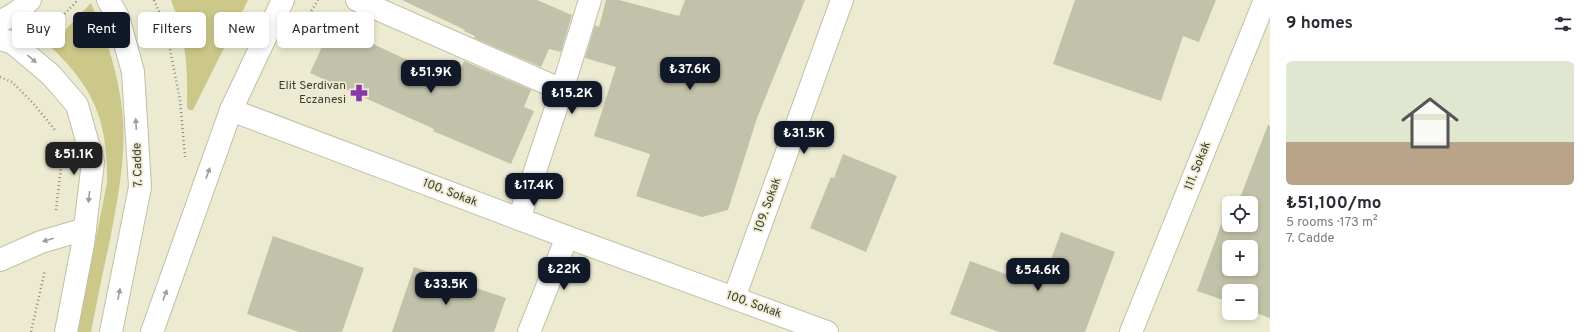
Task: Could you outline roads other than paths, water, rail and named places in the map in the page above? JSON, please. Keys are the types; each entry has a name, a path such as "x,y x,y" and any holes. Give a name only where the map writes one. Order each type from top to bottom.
{"street":[{"path":"0,21 8,18 30,0"},
{"name":"7. Cadde","path":"108,0 118,17 133,72 140,187 111,332"},
{"path":"152,332 231,110 283,0"},
{"path":"357,0 562,90"},
{"path":"519,219 590,0"},
{"name":"109. Sokak","path":"734,298 842,0"},
{"name":"111. Sokak","path":"1132,332 1265,0"},
{"path":"0,39 13,43 51,75 77,105 93,162 85,229 66,332"},
{"name":"100. Sokak","path":"231,110 567,237 827,332"},
{"path":"0,260 41,242 85,229"},
{"path":"529,332 567,237"}],"place":[{"name":"Elit Serdivan Eczanesi","path":"359,93"}]}
